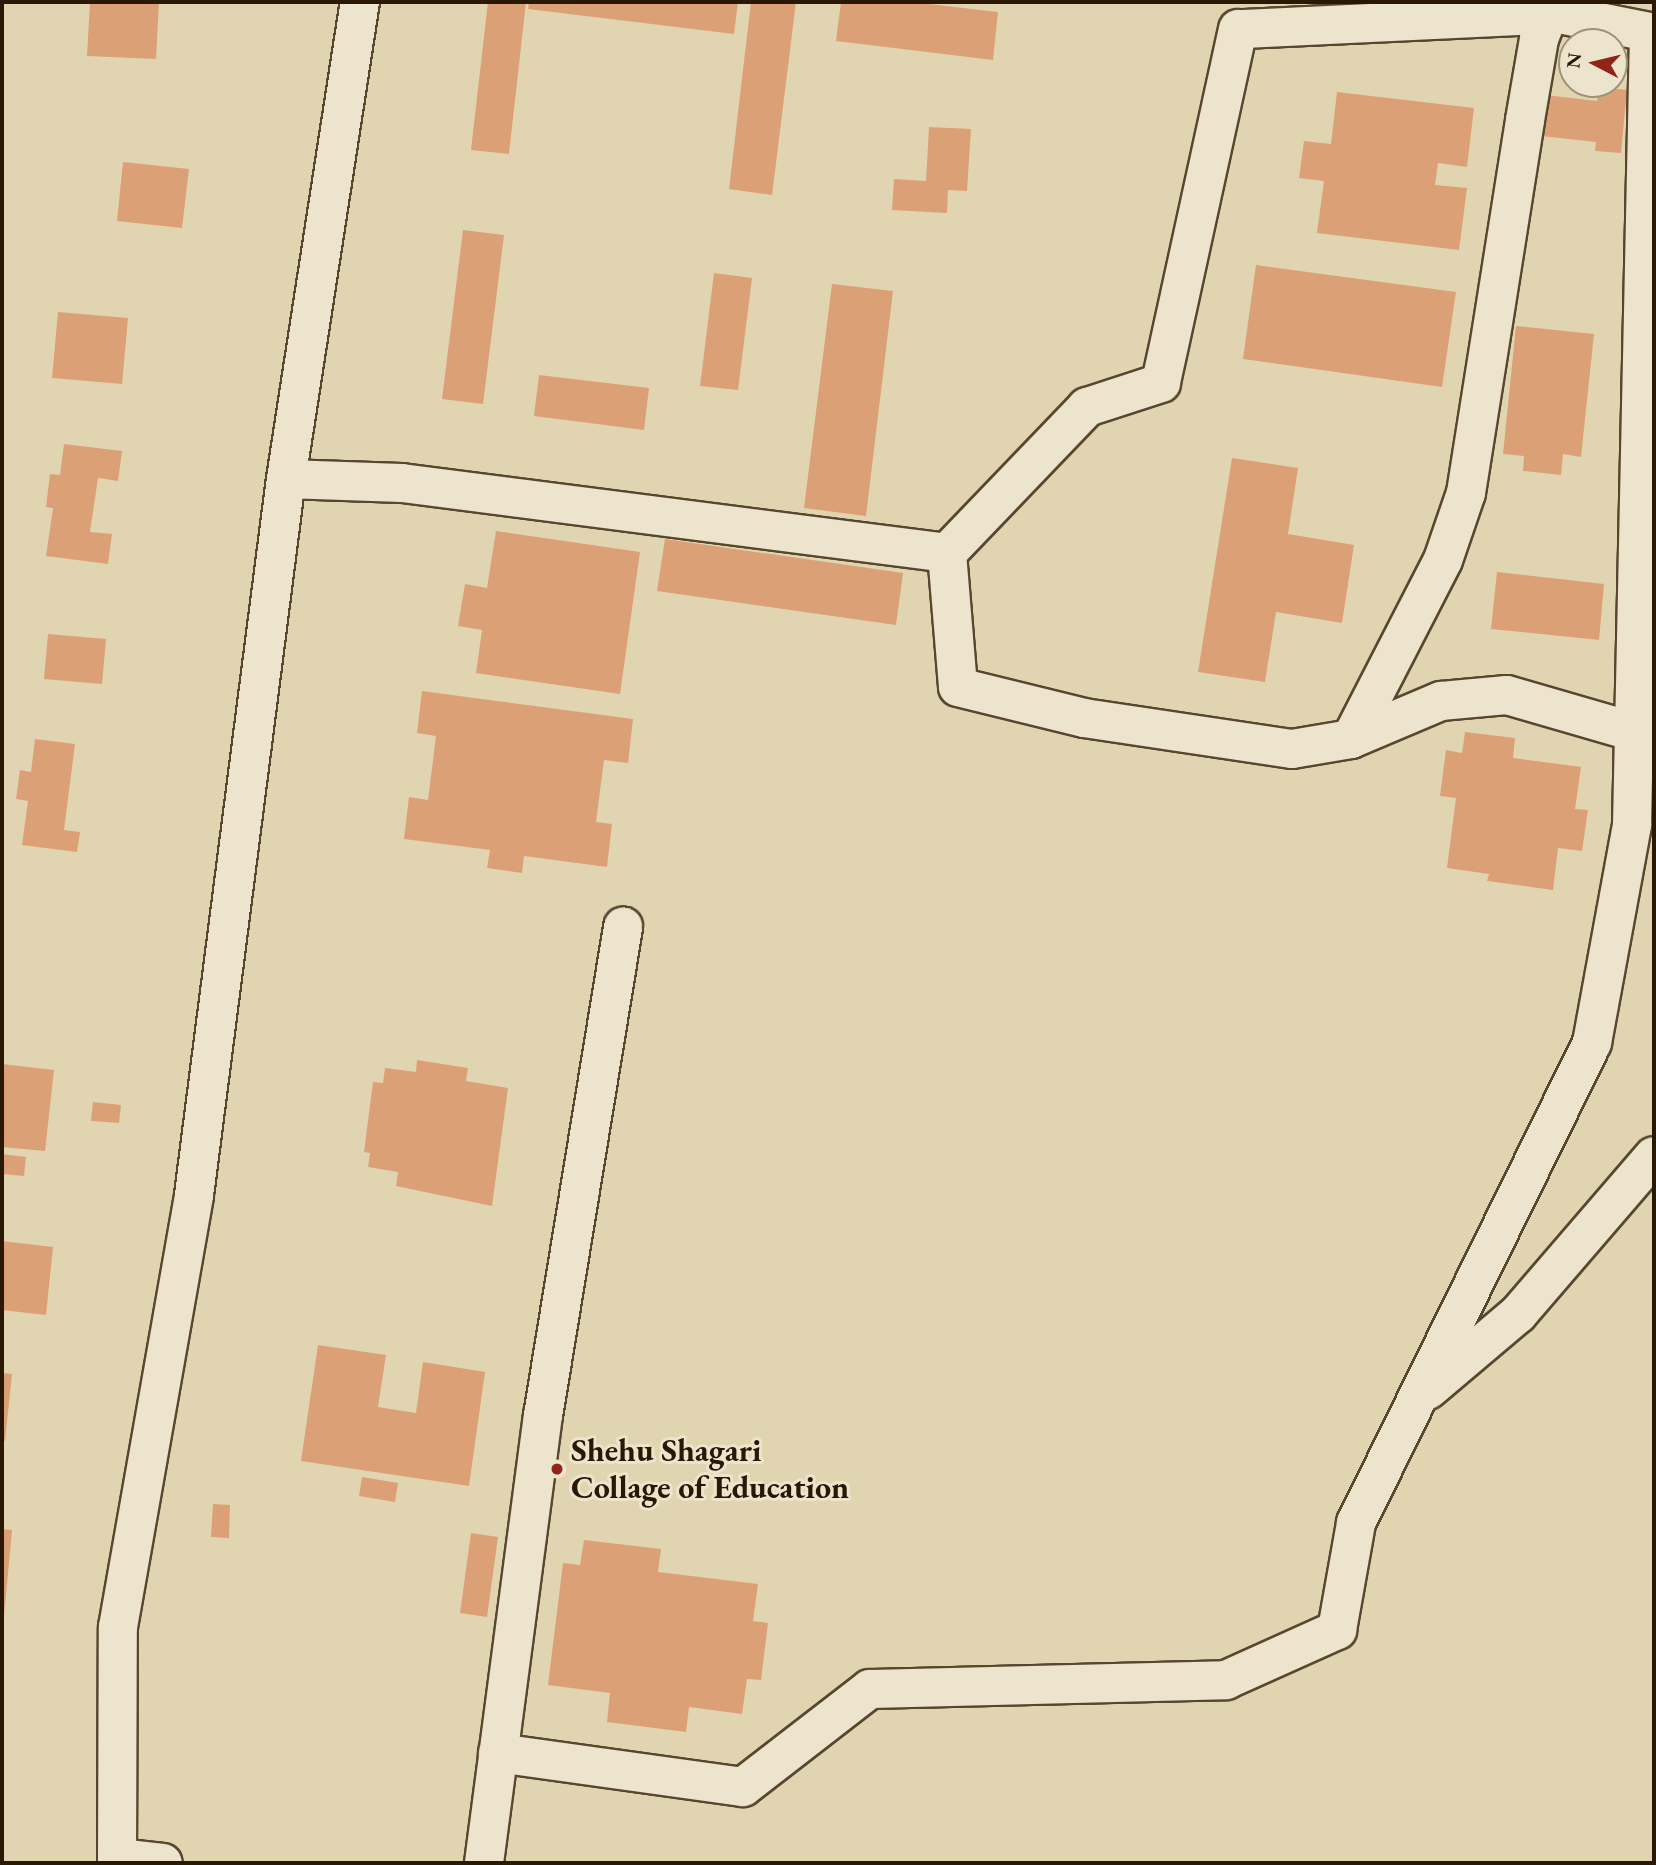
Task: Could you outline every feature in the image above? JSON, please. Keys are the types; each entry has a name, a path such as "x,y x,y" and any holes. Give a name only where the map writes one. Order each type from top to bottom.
{"street":[{"path":"163,1863 117,1861 118,1626 194,1195 286,479 360,2"},
{"path":"1351,739 1443,560 1465,493 1525,120 1550,8"},
{"path":"498,1753 743,1787 870,1689 1226,1680 1337,1630 1356,1523 1592,1043 1632,824 1644,732 1652,32 1550,8 1238,29 1161,383 1087,407 947,553 958,687 1084,718 1292,749 1351,739 1441,701 1507,695 1644,732"},
{"path":"286,479 402,484 947,553"},
{"path":"484,1863 542,1416 623,927"},
{"path":"1416,1400 1518,1314 1654,1156"}],"building":[{"path":"90,2 159,2 156,59 87,56"},
{"path":"488,2 526,2 509,154 471,150"},
{"path":"529,2 738,2 734,34 528,9"},
{"path":"751,2 796,2 772,195 729,189"},
{"path":"841,2 912,2 998,12 993,60 836,41"},
{"path":"1337,92 1474,108 1467,167 1438,163 1435,185 1467,188 1459,250 1317,233 1324,181 1299,178 1304,141 1331,144"},
{"path":"1537,94 1597,101 1597,98 1626,98 1621,153 1595,151 1596,142 1532,135"},
{"path":"929,127 971,129 967,191 948,190 947,213 892,210 894,179 926,181"},
{"path":"123,162 189,169 182,228 117,221"},
{"path":"463,230 504,235 483,404 442,399"},
{"path":"1256,265 1456,292 1442,387 1243,359"},
{"path":"714,273 752,278 738,390 700,386"},
{"path":"832,284 893,291 866,516 804,508"},
{"path":"58,312 128,318 122,384 52,378"},
{"path":"1516,326 1594,334 1581,457 1563,454 1561,475 1523,471 1524,456 1503,454"},
{"path":"539,375 649,388 644,430 534,416"},
{"path":"64,444 122,451 118,481 98,478 90,532 112,534 108,564 46,556 53,508 46,507 50,474 60,475"},
{"path":"1232,458 1298,468 1288,534 1354,545 1342,623 1276,612 1265,682 1198,672"},
{"path":"496,531 640,552 620,694 476,673 482,630 458,626 465,584 487,588"},
{"path":"665,539 903,573 896,625 657,591"},
{"path":"1497,572 1604,584 1599,640 1491,629"},
{"path":"48,634 106,639 102,684 44,679"},
{"path":"422,691 633,719 628,763 604,760 596,822 612,824 607,867 524,856 522,873 487,868 490,850 404,839 409,797 428,800 436,736 417,733"},
{"path":"1465,732 1515,738 1513,758 1581,767 1575,809 1588,810 1582,851 1558,848 1553,890 1487,881 1489,874 1447,868 1456,798 1440,796 1446,750 1462,753"},
{"path":"35,739 75,744 64,830 80,832 77,852 22,845 28,801 16,799 20,770 31,772"},
{"path":"417,1060 468,1068 466,1081 508,1088 492,1206 396,1186 398,1172 368,1167 370,1153 364,1152 373,1082 383,1083 385,1068 416,1072"},
{"path":"2,1064 54,1070 45,1151 2,1147"},
{"path":"93,1102 121,1105 119,1123 91,1121"},
{"path":"2,1154 26,1157 24,1176 2,1174"},
{"path":"2,1241 53,1247 46,1315 2,1310"},
{"path":"318,1345 386,1355 378,1407 416,1413 423,1362 485,1372 469,1486 301,1461"},
{"path":"2,1373 12,1374 5,1441 2,1441"},
{"path":"362,1477 398,1483 395,1502 359,1496"},
{"path":"213,1504 230,1505 229,1538 211,1537"},
{"path":"2,1529 12,1530 4,1616 2,1616"},
{"path":"471,1533 498,1537 487,1617 460,1613"},
{"path":"584,1540 661,1549 658,1572 758,1584 753,1621 768,1623 761,1680 747,1679 742,1714 689,1707 686,1732 607,1722 610,1693 548,1685 563,1563 580,1565"}],"place":[{"name":"Shehu Shagari Collage of Education","path":"557,1469"}]}
